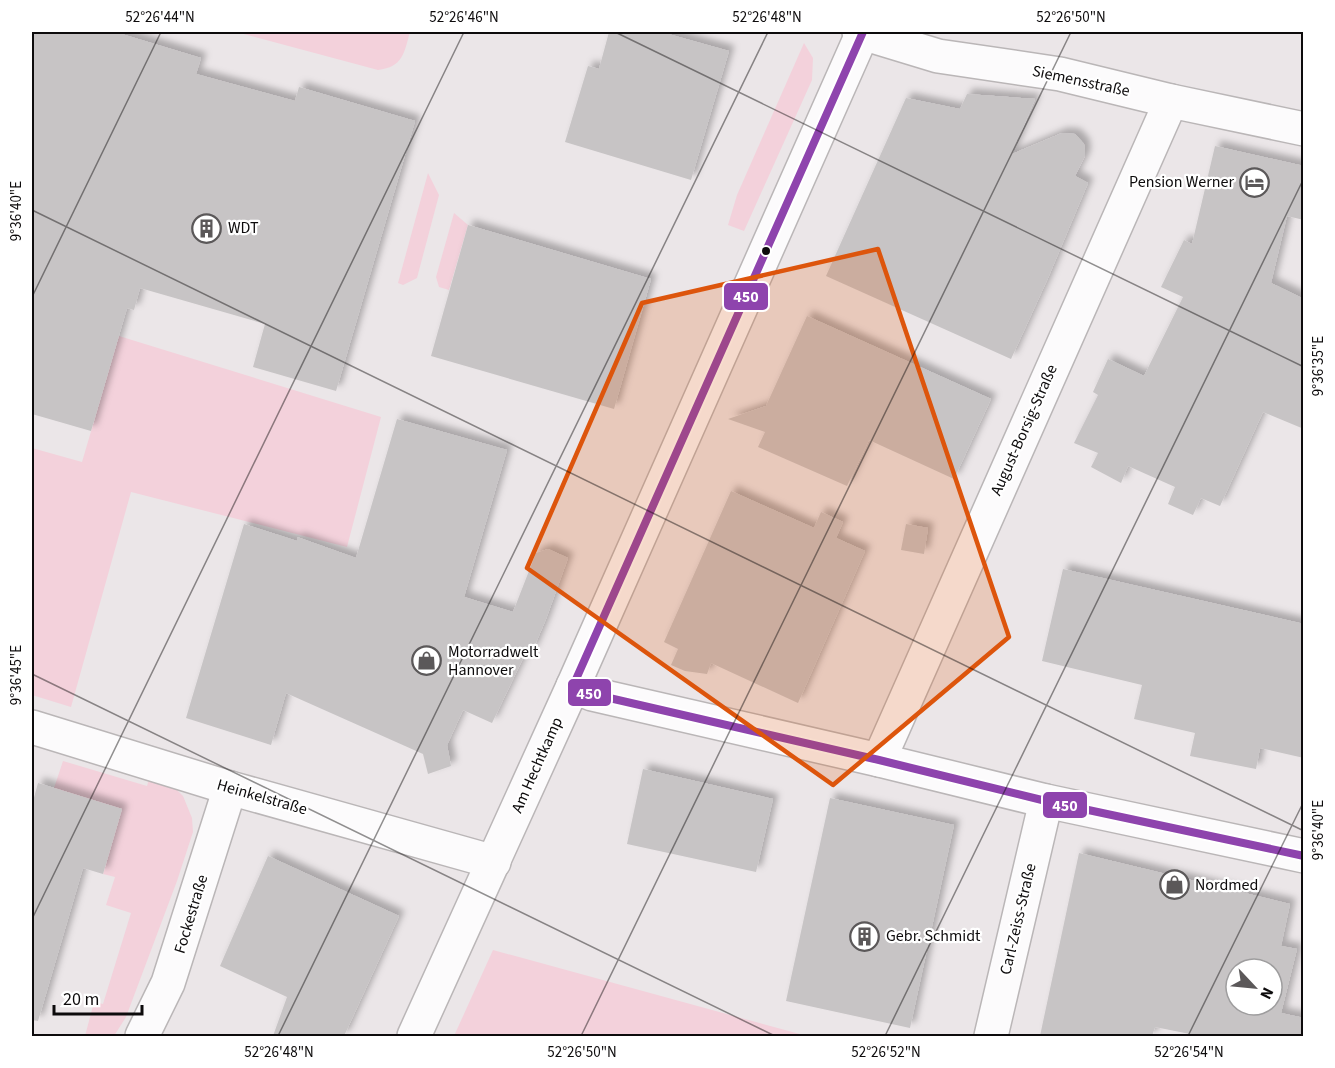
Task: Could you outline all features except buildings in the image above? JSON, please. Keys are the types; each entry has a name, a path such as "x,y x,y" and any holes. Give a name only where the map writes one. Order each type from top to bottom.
{"street":[{"name":"Siemensstraße","path":"861,32 938,56 1060,74 1171,101 1304,129"},
{"name":"Am Hechtkamp","path":"414,1036 573,686 861,32"},
{"name":"August-Borsig-Straße","path":"879,760 1171,101"},
{"path":"573,686 592,694 1046,801 1304,856"},
{"name":"Heinkelstraße","path":"32,727 230,788 494,862"},
{"name":"Fockestraße","path":"142,1036 168,983 230,788"},
{"name":"Carl-Zeiss-Straße","path":"991,1036 1046,801"}],"highlighted area":[{"path":"878,249 1009,637 833,785 527,568 642,303"}],"shaded area":[{"path":"236,32 410,32 404,52 398,62 393,66 378,70"},
{"path":"804,43 813,58 812,80 744,231 728,225 737,195"},
{"path":"428,173 439,195 417,278 403,285 398,283"},
{"path":"454,213 468,225 449,290 439,287 436,277"},
{"path":"119,336 381,417 347,547 131,492 71,707 32,695 32,448 82,462"},
{"path":"63,761 147,786 150,776 174,787 183,796 192,818 193,832 177,881 126,1017 114,1036 85,1036 94,1002 103,1004 131,913 106,905 115,877 103,874 122,809 54,788"},
{"path":"493,950 807,1036 454,1036"}],"transit line":[{"name":"450","path":"863,32 573,686 592,694 1046,801 1304,856"}],"place":[{"name":"Pension Werner","path":"1255,182"},
{"name":"WDT","path":"207,228"},
{"name":"Motorradwelt Hannover","path":"427,661"},
{"name":"Nordmed","path":"1174,885"},
{"name":"Gebr. Schmidt","path":"865,936"}]}
